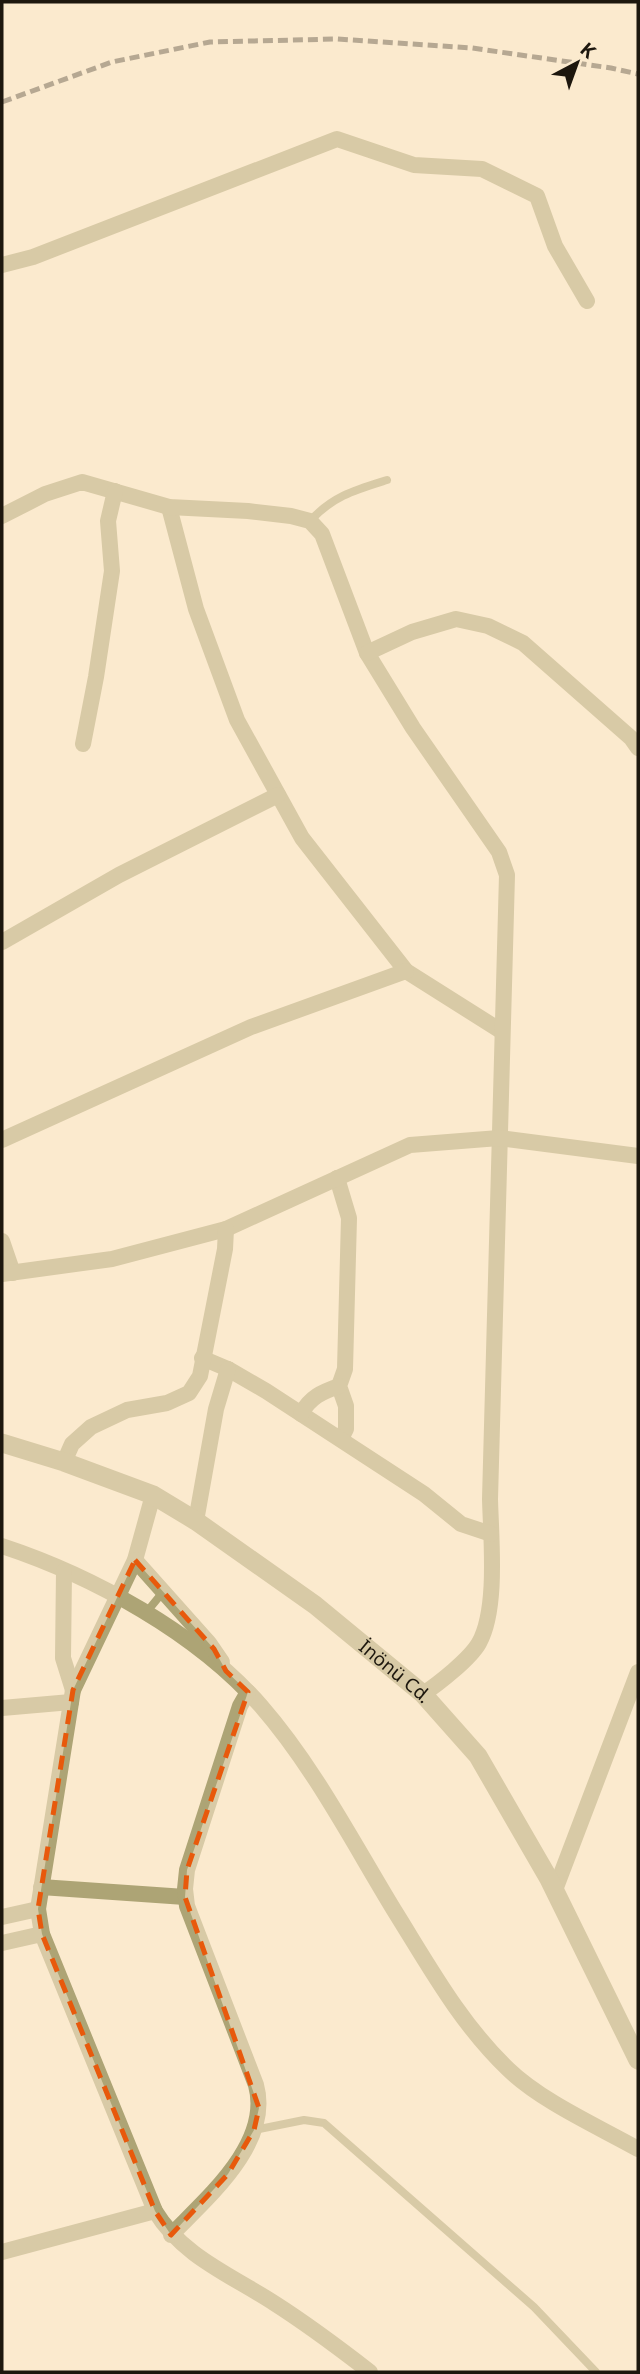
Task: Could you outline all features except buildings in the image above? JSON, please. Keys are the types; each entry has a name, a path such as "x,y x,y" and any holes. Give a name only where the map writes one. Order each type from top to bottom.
{"street":[{"path":"2,265 33,257 337,139 414,165 482,169 537,196 555,246 587,301"},
{"path":"2,516 45,494 82,482 169,507 248,511 310,521 322,534 367,653 414,728 499,852 507,875 501,1031 491,1603 478,1644 443,1680 423,1694"},
{"path":"83,744 112,571 108,521 115,491"},
{"path":"169,507 195,609 237,720 302,838 406,971 501,1031"},
{"path":"367,653 412,632 456,619 488,626 523,643 631,738 638,748"},
{"path":"2,942 119,875 278,795"},
{"path":"2,1140 251,1027 406,971"},
{"path":"2,1241 7,1273 111,1259 226,1229 410,1145 499,1138 638,1156"},
{"path":"337,1178 349,1218 345,1369 339,1387 345,1406 346,1429 341,1438"},
{"path":"64,1462 72,1444 91,1427 127,1410 167,1403 189,1393 200,1376 225,1249 226,1229"},
{"path":"202,1358 228,1369 341,1438 424,1494 461,1524 491,1534"},
{"path":"196,1521 216,1409 228,1369"},
{"path":"301,1413 307,1403 319,1393 339,1387"},
{"name":"İnönü Cd.","path":"2,1444 64,1462 153,1494 315,1605 423,1694 478,1756 555,1890 638,2060"},
{"path":"153,1494 135,1560 72,1696 38,1909 42,1934 155,2211 171,2235 197,2257 275,2304 370,2372"},
{"path":"2,1546 64,1571 117,1597 184,1639 226,1671 277,1726 310,1772 450,2001 480,2041 535,2091 638,2149"},
{"path":"135,1560 214,1649 226,1671"},
{"path":"64,1571 63,1658 72,1696"},
{"path":"555,1890 638,1672"},
{"path":"171,2235 228,2174 254,2130 260,2108 259,2096 185,1897 187,1870 240,1706 248,1692"},
{"path":"2,1708 72,1696"},
{"path":"41,1887 185,1897"},
{"path":"2,1917 38,1909"},
{"path":"2,1942 42,1934"},
{"path":"2,2252 155,2211"}],"lane":[{"path":"310,521 324,506 347,493 387,480"},
{"path":"145,1614 163,1591"},
{"path":"254,2130 304,2120 324,2123 534,2307 596,2372"}],"highlighted area":[{"path":"135,1560 214,1649 226,1671 248,1692 187,1870 185,1897 259,2108 254,2130 228,2174 171,2235 155,2211 42,1934 38,1909 73,1690"}],"railway":[{"path":"2,102 112,62 210,42 337,39 472,48 638,74"}]}
